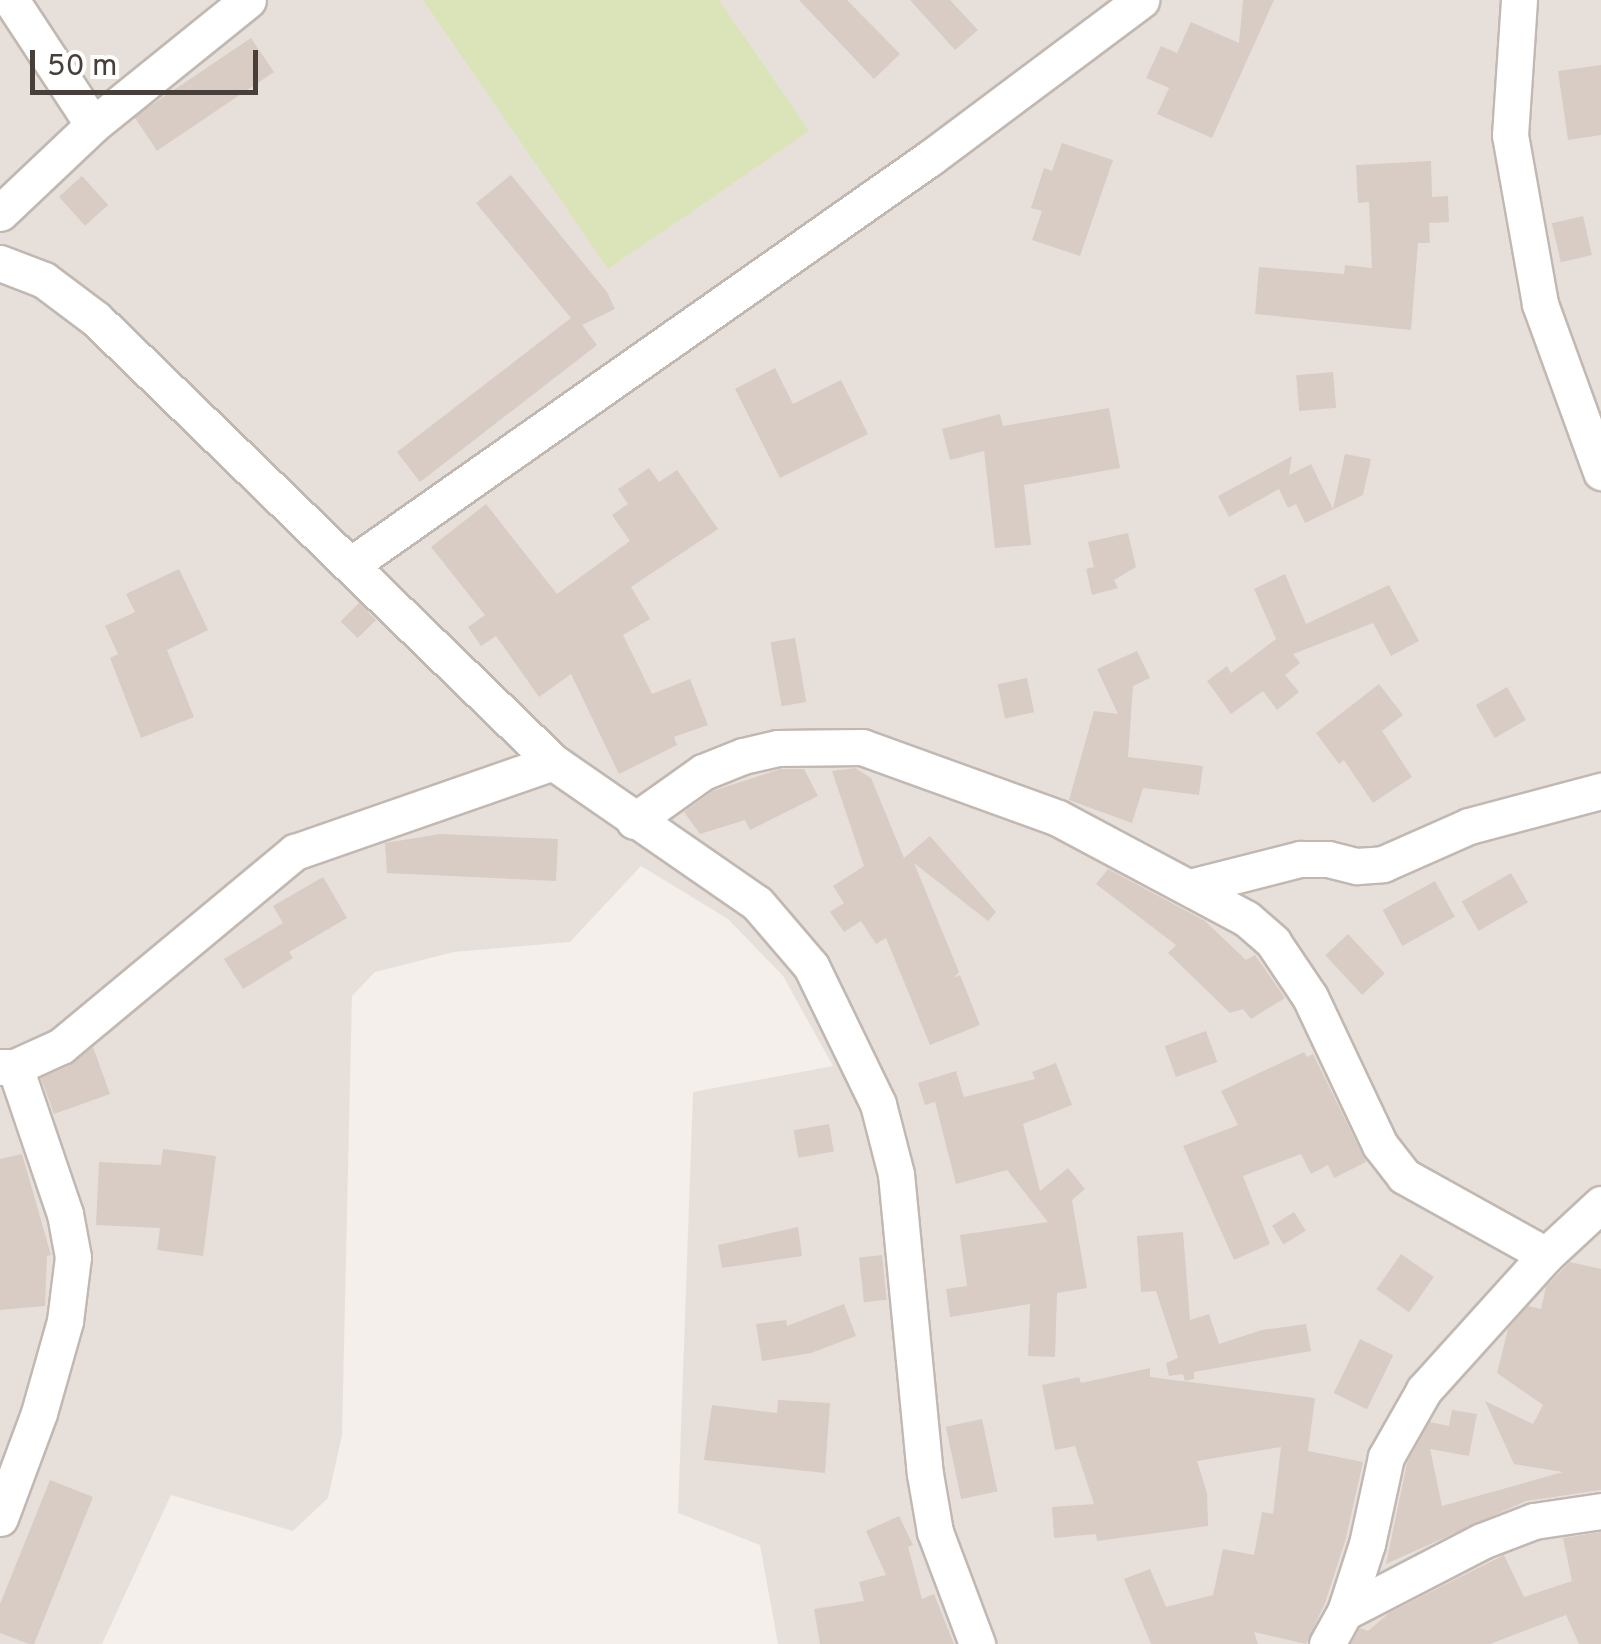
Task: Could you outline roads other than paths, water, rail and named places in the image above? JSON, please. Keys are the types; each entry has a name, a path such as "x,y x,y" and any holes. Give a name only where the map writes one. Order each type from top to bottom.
{"street":[{"path":"10,0 93,125"},
{"path":"0,213 93,125 248,0"},
{"path":"352,564 930,158 1141,0"},
{"path":"1519,0 1510,135 1540,304 1601,472"},
{"path":"0,263 44,280 96,319 553,762 757,903 812,966 878,1104 896,1174 932,1513 976,1644"},
{"path":"634,821 703,772 742,756 777,748 862,747 1023,802 1248,919 1283,952 1380,1146 1404,1176 1546,1256"},
{"path":"0,1518 39,1413 65,1322 73,1256 65,1214 7,1067 61,1046 295,852 553,762"},
{"path":"1190,887 1300,859 1328,859 1357,866 1383,864 1469,826 1601,791"},
{"path":"1327,1644 1345,1612 1367,1544 1386,1456 1424,1390 1546,1256 1601,1204"},
{"path":"1345,1612 1482,1541 1534,1521 1601,1510"}]}
